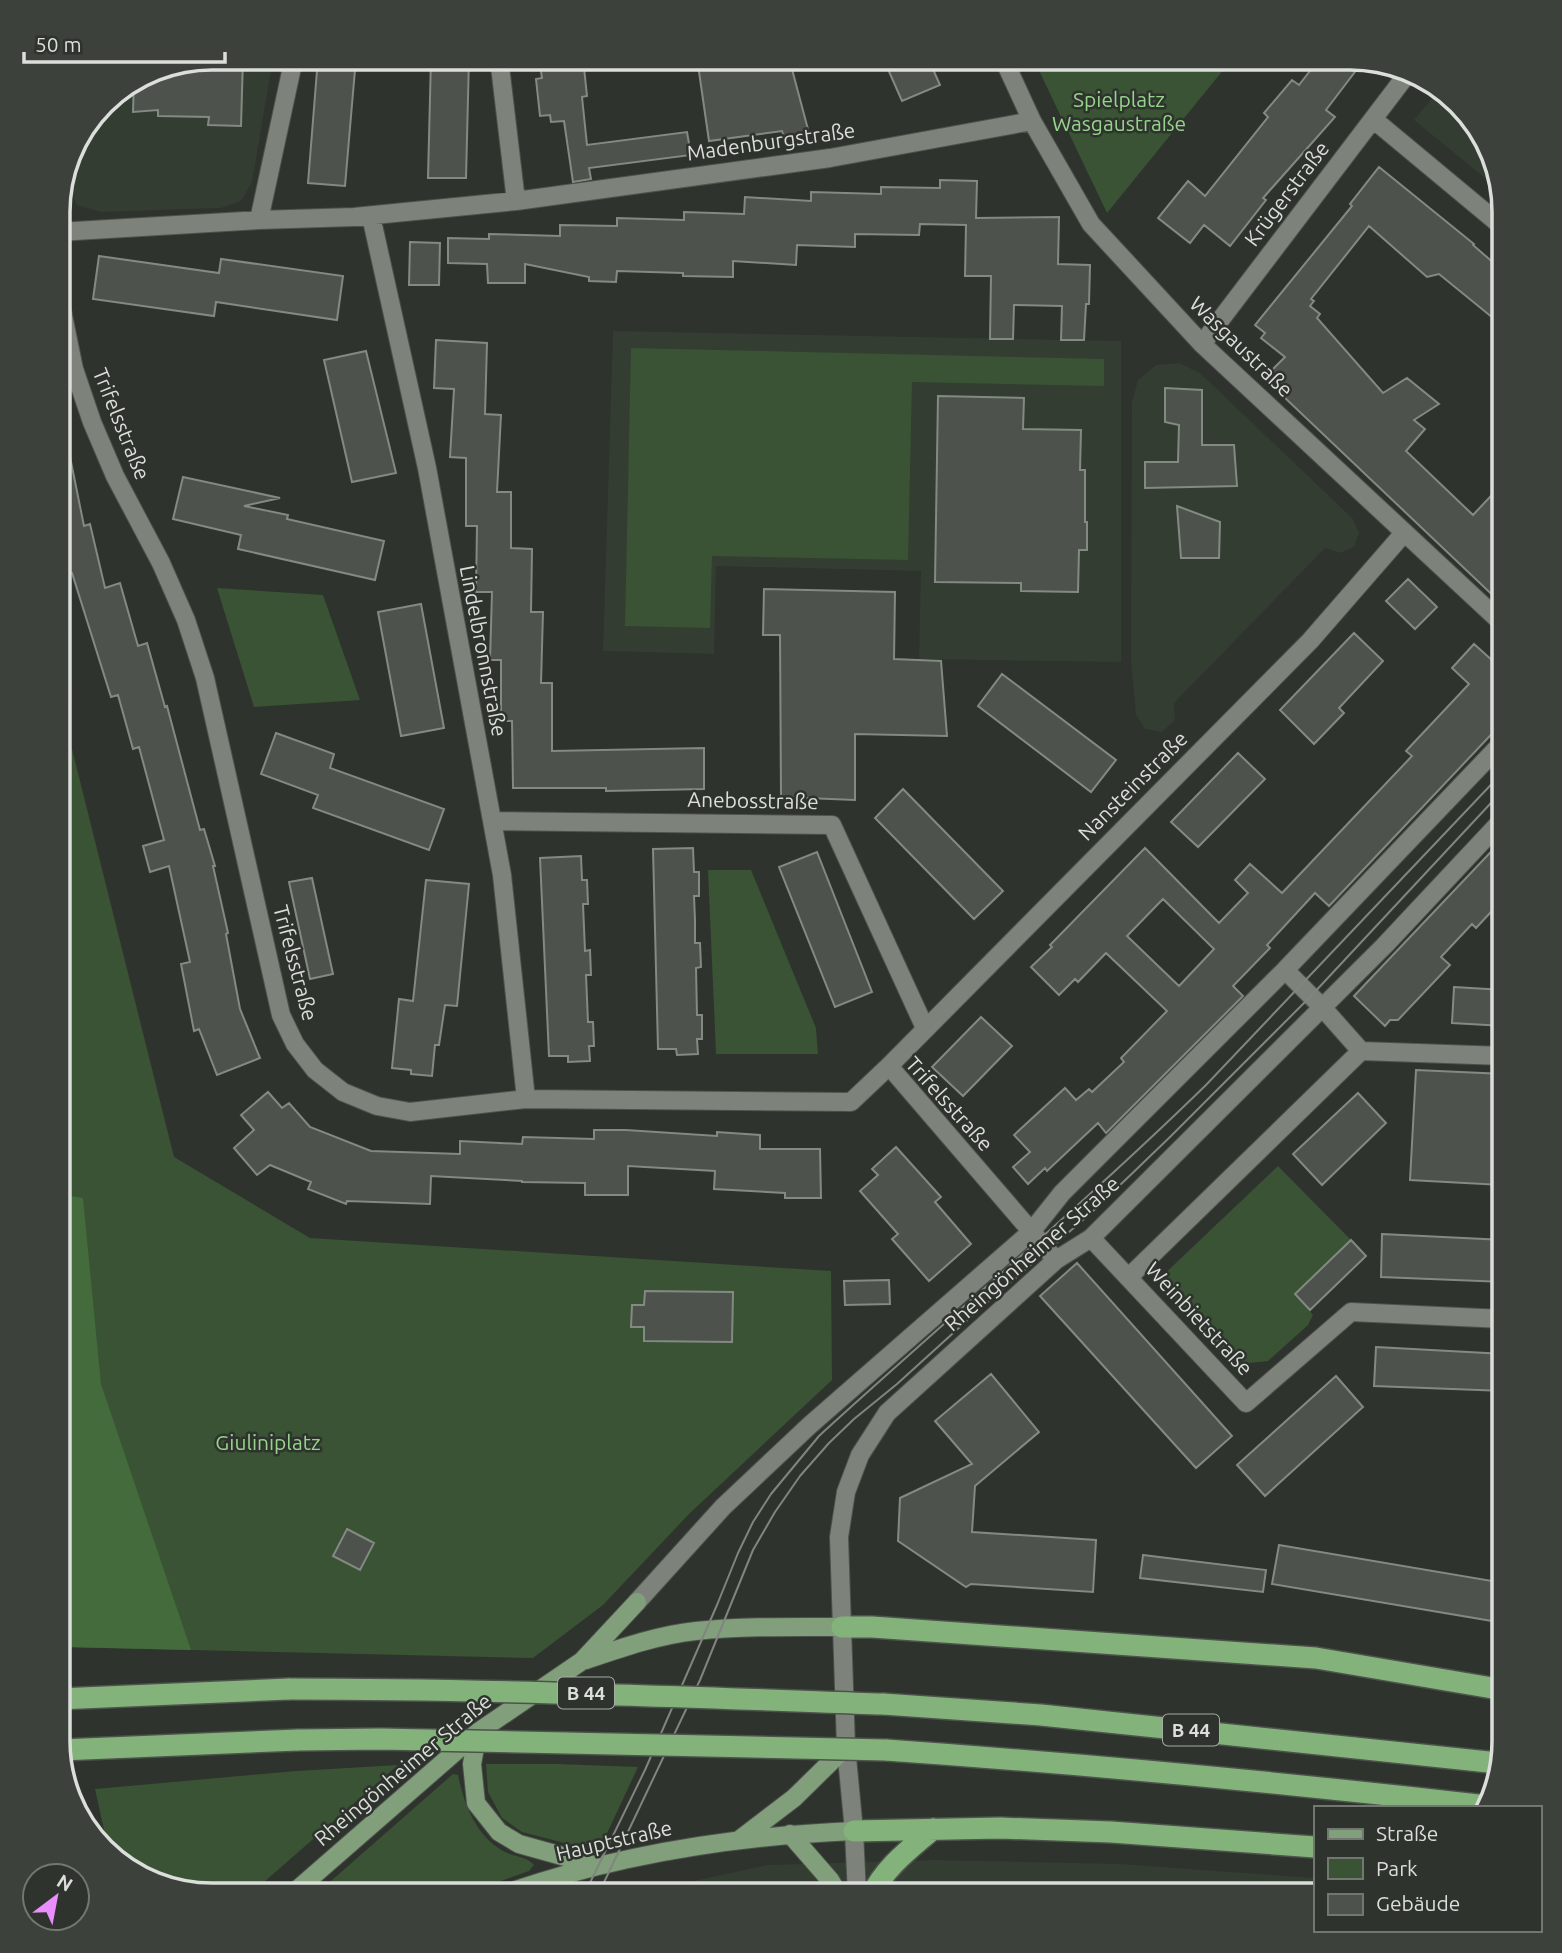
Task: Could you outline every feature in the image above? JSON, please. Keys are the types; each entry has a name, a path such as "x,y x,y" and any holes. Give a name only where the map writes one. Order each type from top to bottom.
{"highway":[{"path":"842,1627 1316,1658 1492,1688"},
{"name":"B 44","path":"70,1698 289,1689 414,1689 883,1704 1041,1714 1490,1762"},
{"name":"B 44","path":"70,1750 285,1740 381,1739 886,1750 1347,1790 1476,1805"},
{"path":"854,1831 1000,1828 1111,1832 1314,1847"},
{"path":"879,1883 904,1853 933,1829"}],"main road":[{"path":"582,1661 637,1602"},
{"path":"582,1661 629,1645 695,1631 842,1627"},
{"name":"Rheingönheimer Straße","path":"305,1883 478,1732 582,1661"},
{"path":"478,1732 472,1764 477,1803 499,1832 519,1844 598,1866"},
{"path":"739,1840 794,1798 846,1747"},
{"name":"Hauptstraße","path":"541,1883 598,1866 665,1851 790,1834 854,1831"},
{"path":"790,1834 832,1883"}],"street":[{"path":"259,220 291,70"},
{"path":"500,70 516,201"},
{"name":"Wasgaustraße","path":"1009,70 1032,121 1091,224 1202,344 1492,614"},
{"name":"Krügerstraße","path":"1202,344 1402,81"},
{"path":"1373,118 1492,218"},
{"name":"Madenburgstraße","path":"70,231 371,216 516,201 830,158 1032,121"},
{"name":"Lindelbronnstraße","path":"371,216 427,468 502,875 526,1100"},
{"name":"Trifelsstraße","path":"70,350 92,422 115,476 161,563 186,620 205,678 281,1015 295,1044 315,1070 343,1092 377,1107 410,1112 526,1100 851,1102 889,1066 1056,1260"},
{"name":"Nansteinstraße","path":"889,1066 1310,641 1404,533"},
{"name":"Rheingönheimer Straße","path":"637,1602 723,1507 831,1407 1031,1232 1062,1193 1285,970 1492,754"},
{"name":"Anebosstraße","path":"492,821 832,825 925,1028"},
{"name":"Rheingönheimer Straße","path":"856,1883 846,1747 839,1537 846,1492 860,1455 887,1413 1056,1260 1091,1238 1385,945 1492,831"},
{"path":"1285,970 1361,1051"},
{"path":"1129,1277 1361,1051 1492,1056"},
{"name":"Weinbietstraße","path":"1091,1238 1246,1403 1351,1312 1492,1319"}],"shaded area":[{"path":"203,70 271,70 252,182 241,201 221,208 101,212 77,205 71,193 75,175 89,141 105,118 133,94 158,81 184,73"},
{"path":"1433,97 1444,105 1468,133 1488,181 1414,120"},
{"path":"613,331 1121,341 1121,662 919,659 921,571 716,566 714,654 603,651"},
{"path":"1179,363 1200,373 1353,519 1359,533 1354,547 1340,553 1325,548 1174,703 1175,720 1162,732 1145,729 1136,715 1131,662 1132,402 1138,380 1156,365"},
{"path":"934,1860 1121,1864 1314,1878 1314,1883 684,1883 767,1865"}],"green space":[{"name":"Spielplatz Wasgaustraße","path":"1039,70 1223,70 1107,213"},
{"path":"631,348 1104,359 1104,386 912,382 908,560 712,556 710,628 625,626"},
{"path":"217,588 323,595 360,700 254,707"},
{"name":"Giuliniplatz","path":"70,741 174,1157 310,1238 831,1271 832,1380 689,1514 603,1605 533,1658 70,1647"},
{"path":"708,870 751,870 816,1028 818,1054 716,1054"},
{"path":"1278,1166 1351,1240 1295,1294 1313,1315 1308,1325 1268,1361 1240,1364 1224,1356 1158,1280"},
{"path":"70,1196 83,1198 101,1384 191,1650 70,1647"},
{"path":"486,1764 638,1767 602,1844 568,1844 522,1832 502,1818 488,1792"},
{"path":"398,1765 263,1883 194,1882 149,1868 118,1848 105,1835 95,1789"},
{"path":"453,1774 458,1775 468,1808 486,1838 505,1852 524,1858 534,1865 529,1871 496,1883 329,1883"}],"building":[{"path":"203,70 243,70 241,126 208,125 209,117 158,116 158,110 133,112 134,94 158,81"},
{"path":"317,70 355,70 345,186 308,183"},
{"path":"431,70 469,70 466,178 428,178"},
{"path":"541,70 584,70 587,96 582,97 587,145 687,132 691,155 589,168 591,179 573,182 564,121 551,122 550,115 540,116 536,79 542,78"},
{"path":"699,70 792,70 809,133 785,139 782,131 709,141"},
{"path":"888,70 933,70 940,85 902,101"},
{"path":"1311,70 1356,70 1326,110 1335,117 1263,198 1266,200 1230,246 1204,225 1190,243 1158,218 1188,181 1205,196 1268,117 1264,113 1292,80 1299,85"},
{"path":"1379,167 1492,262 1492,317 1439,274 1427,277 1369,226 1311,299 1314,301 1310,306 1320,314 1317,318 1383,393 1407,378 1439,404 1414,420 1425,429 1406,451 1473,515 1492,495 1492,595 1264,378 1285,357 1261,338 1265,333 1255,325 1352,206 1350,204"},
{"path":"940,180 977,181 976,218 1059,217 1058,264 1090,265 1089,304 1086,304 1084,340 1061,340 1062,306 1014,305 1013,339 990,339 991,276 965,276 966,225 920,224 919,235 855,234 855,247 797,245 796,265 733,261 733,277 617,271 616,282 589,281 589,277 525,264 525,283 488,283 487,264 448,263 448,238 489,239 489,234 560,236 560,225 617,226 617,218 684,220 684,212 744,214 745,197 811,201 811,192 881,194 881,187 940,188"},
{"path":"410,242 440,243 439,285 409,285"},
{"path":"99,256 219,273 221,259 343,276 337,320 216,302 214,316 93,299"},
{"path":"436,340 487,343 485,414 501,415 497,492 511,492 511,548 532,549 531,612 543,612 541,683 552,683 552,751 704,748 704,789 606,791 606,788 513,788 512,721 501,721 501,660 490,660 492,592 476,592 477,526 466,526 466,458 450,457 454,389 434,388"},
{"path":"366,351 396,473 352,482 324,360"},
{"path":"1165,388 1202,390 1202,445 1234,445 1237,486 1145,488 1145,462 1178,462 1179,425 1165,422"},
{"path":"938,396 1024,398 1023,429 1081,430 1080,470 1085,470 1087,550 1079,550 1078,592 1021,591 1021,583 935,582"},
{"path":"70,457 84,526 90,524 105,588 120,583 138,646 147,643 200,830 204,829 215,866 240,1009 260,1058 217,1075 199,1029 194,1031 181,964 190,962 169,866 150,872 143,846 164,840 139,747 133,749 118,695 111,697 72,573"},
{"path":"183,477 280,498 244,506 288,515 287,519 384,541 375,580 238,549 241,535 173,519"},
{"path":"1177,506 1220,522 1219,558 1181,558"},
{"path":"1408,579 1437,607 1415,629 1386,601"},
{"path":"764,589 895,592 894,659 941,661 947,736 855,734 855,800 781,797 780,635 763,635"},
{"path":"421,604 444,728 401,736 378,612"},
{"path":"1354,633 1383,661 1339,708 1344,713 1314,744 1280,710"},
{"path":"1474,644 1492,660 1492,734 1329,906 1315,893 1267,945 1270,948 1233,986 1243,996 1106,1133 1098,1123 1047,1171 1045,1168 1028,1184 1013,1167 1030,1152 1014,1135 1065,1088 1076,1100 1089,1089 1092,1092 1124,1062 1121,1058 1167,1011 1106,953 1078,982 1075,979 1059,995 1031,967 1052,947 1050,945 1145,848 1219,923 1248,893 1235,880 1250,864 1282,893 1412,756 1406,751 1469,684 1452,668","holes":["1163,899 1214,949 1179,986 1127,936"]},
{"path":"1002,674 1116,760 1091,792 978,706"},
{"path":"276,733 334,754 330,768 444,809 429,850 313,808 318,795 261,774"},
{"path":"1238,753 1265,779 1198,847 1171,822"},
{"path":"903,789 1003,891 974,919 875,818"},
{"path":"693,848 694,872 699,872 699,896 694,896 695,943 700,943 701,967 696,968 697,1015 702,1015 702,1039 697,1039 698,1054 677,1055 676,1049 658,1049 653,849"},
{"path":"1492,851 1492,911 1476,928 1472,924 1441,957 1450,965 1398,1020 1390,1020 1385,1026 1354,996"},
{"path":"817,852 872,992 835,1007 779,867"},
{"path":"581,856 582,880 587,880 588,904 583,904 585,951 590,950 591,975 586,975 588,1022 593,1022 594,1046 589,1046 590,1061 568,1062 568,1056 549,1056 540,858"},
{"path":"312,878 333,974 310,979 289,882"},
{"path":"426,880 469,884 457,1006 445,1005 439,1045 435,1045 432,1076 411,1074 411,1070 392,1068 399,999 413,1001"},
{"path":"1454,987 1492,989 1492,1025 1452,1023"},
{"path":"981,1017 1012,1046 963,1096 932,1067"},
{"path":"1416,1070 1492,1073 1492,1185 1410,1180"},
{"path":"268,1092 282,1108 289,1103 310,1127 371,1151 460,1154 460,1141 522,1144 523,1137 594,1139 594,1130 717,1136 717,1132 760,1135 760,1149 820,1149 821,1198 785,1198 785,1193 714,1189 715,1171 628,1166 628,1195 585,1195 585,1183 431,1176 430,1204 347,1201 346,1204 308,1189 311,1182 270,1165 257,1175 234,1148 254,1130 241,1115"},
{"path":"1358,1093 1386,1123 1322,1185 1293,1154"},
{"path":"896,1147 941,1197 935,1202 971,1244 929,1281 892,1239 898,1234 860,1191 878,1175 872,1169"},
{"path":"1382,1234 1492,1239 1492,1282 1381,1277"},
{"path":"1351,1240 1366,1256 1310,1310 1295,1294"},
{"path":"1077,1263 1232,1436 1196,1468 1040,1296"},
{"path":"889,1280 890,1304 845,1305 844,1281"},
{"path":"645,1291 733,1292 732,1342 644,1341 644,1327 631,1327 632,1305 644,1305"},
{"path":"1376,1347 1492,1353 1492,1391 1374,1386"},
{"path":"991,1374 1039,1432 975,1486 972,1532 1096,1540 1093,1592 971,1584 966,1587 898,1541 900,1498 972,1464 935,1421"},
{"path":"1336,1376 1363,1407 1265,1496 1237,1465"},
{"path":"347,1529 374,1543 360,1570 333,1556"},
{"path":"1279,1545 1492,1581 1492,1621 1272,1584"},
{"path":"1143,1555 1266,1570 1263,1592 1140,1578"}],"tram line":[{"path":"590,1883 645,1770 738,1553 771,1494 819,1436 1063,1219 1206,1085 1492,784"},
{"path":"604,1883 700,1680 753,1550 800,1476 854,1419 1090,1214 1171,1136 1311,996 1492,802"}]}
